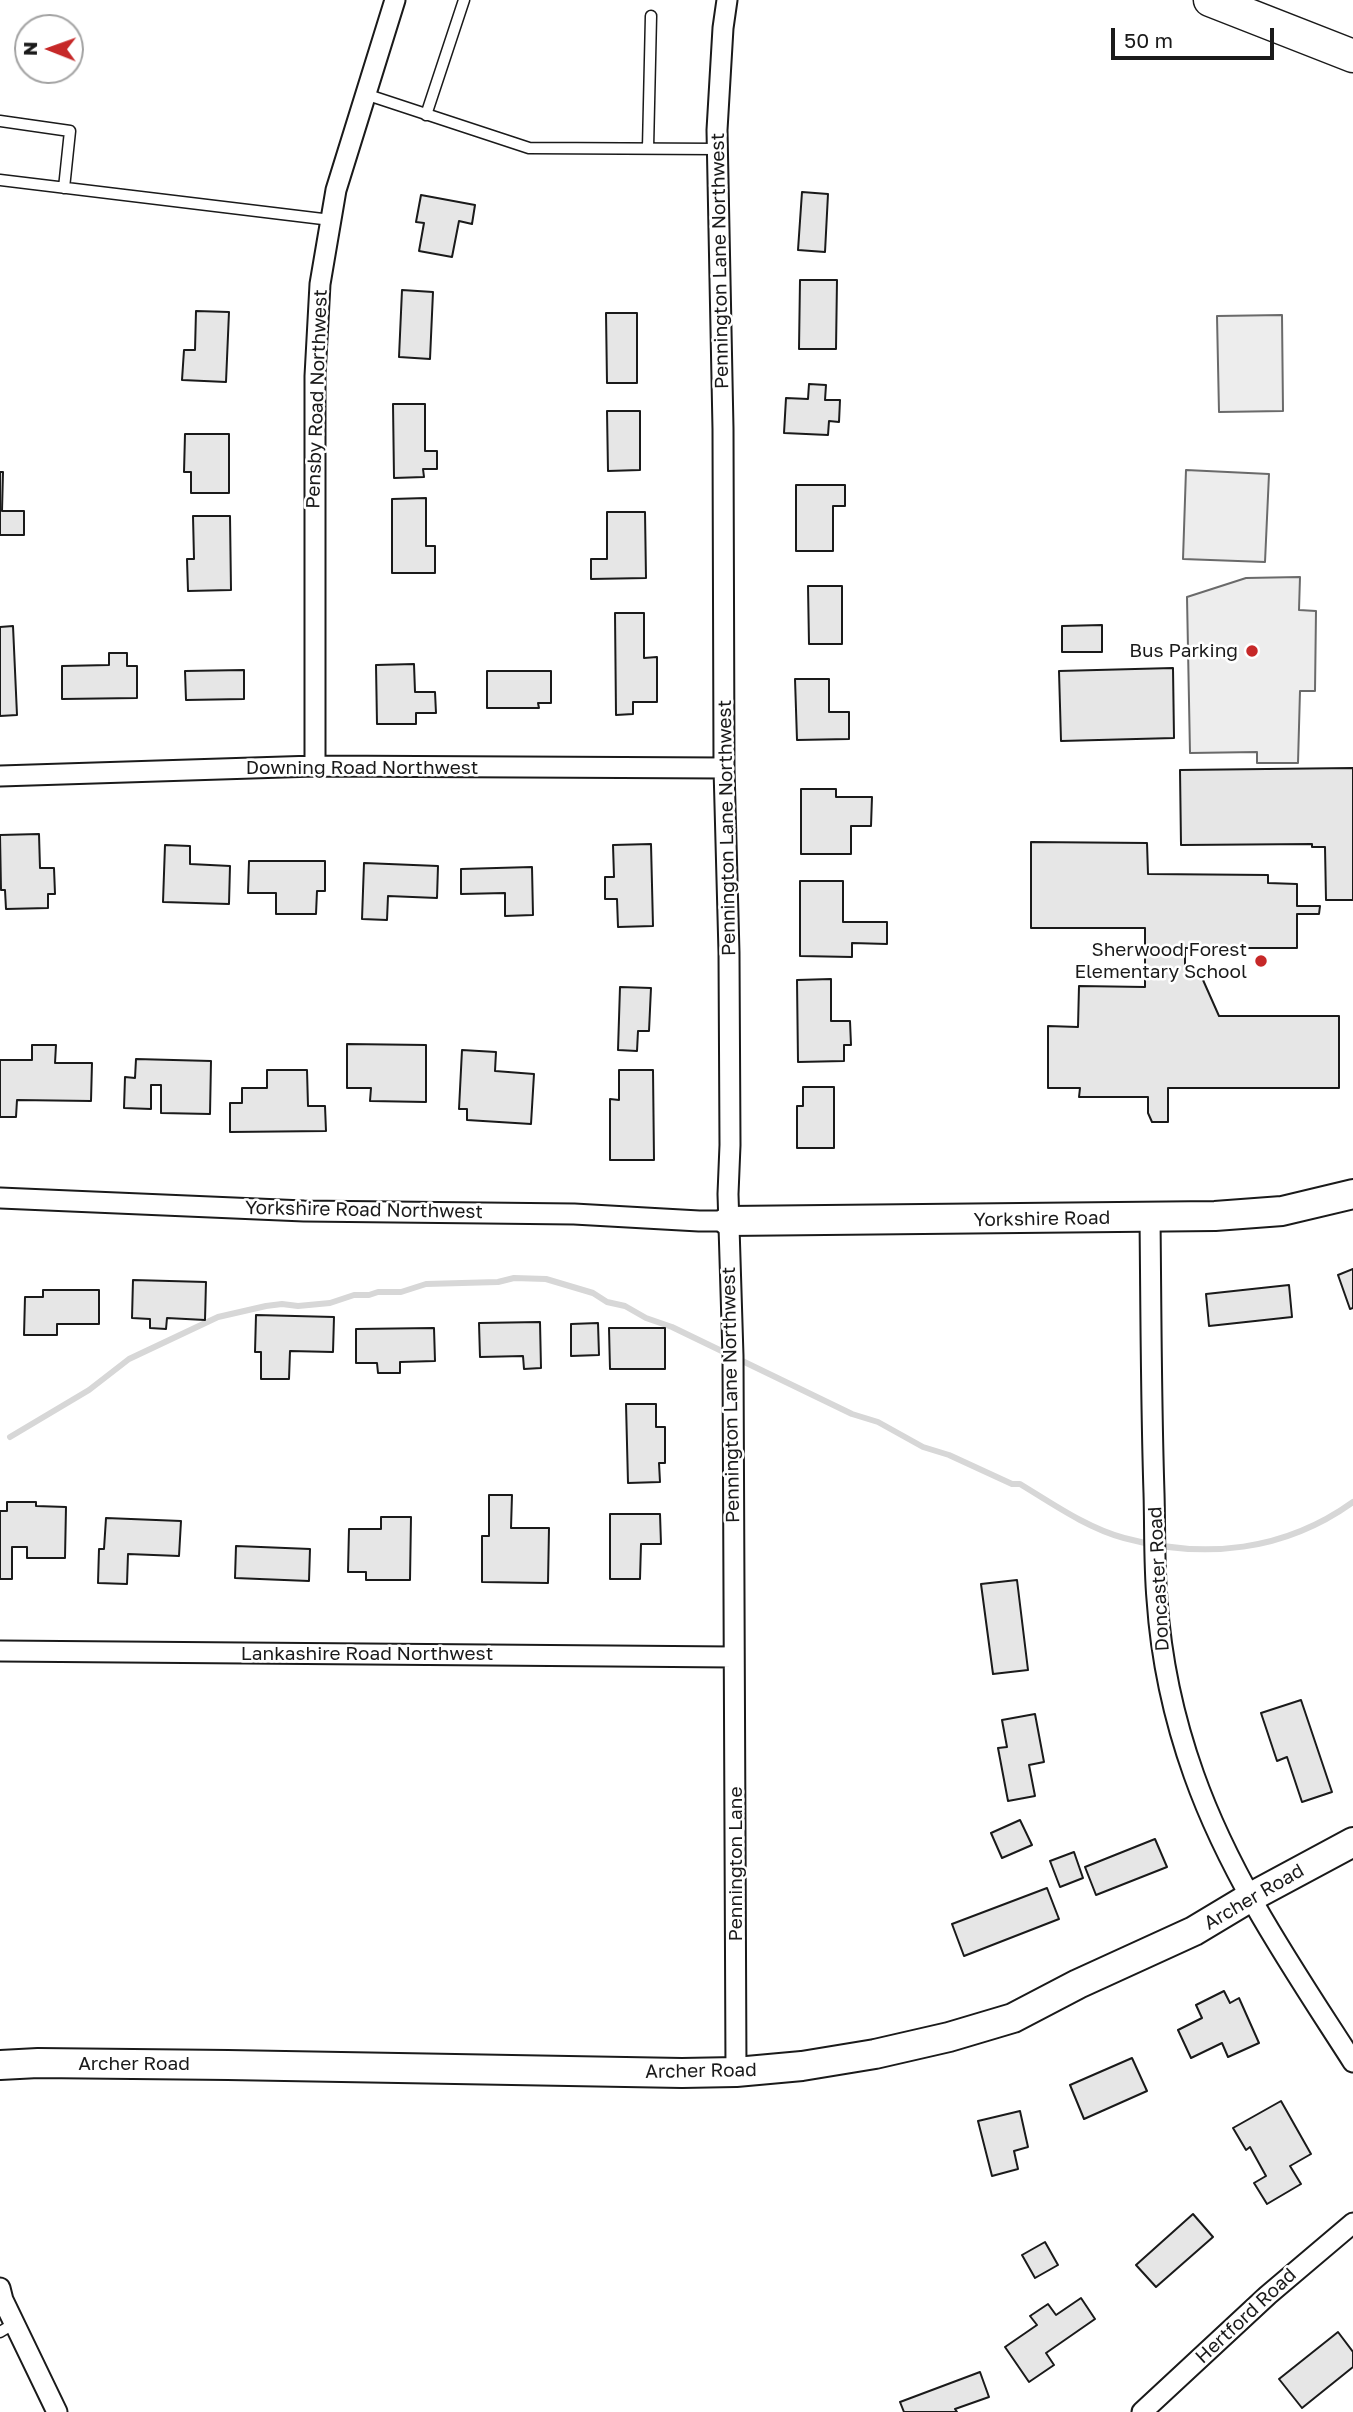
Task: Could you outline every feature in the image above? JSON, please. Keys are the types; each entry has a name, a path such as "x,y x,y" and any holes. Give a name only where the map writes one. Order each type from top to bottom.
{"main road":[{"path":"1210,0 1353,56"}],"street":[{"name":"Pensby Road Northwest","path":"315,766 315,376 320,284 336,190 395,0"},
{"name":"Pennington Lane Northwest","path":"727,0 723,28 718,149 724,768 729,967 728,1221 733,1356 733,1657"},
{"name":"Downing Road Northwest","path":"0,776 315,766 724,768"},
{"name":"Yorkshire Road","path":"728,1221 1215,1216 1282,1211 1353,1194"},
{"name":"Yorkshire Road Northwest","path":"0,1198 304,1211 573,1214 699,1222 728,1221"},
{"name":"Doncaster Road","path":"1150,1217 1157,1599 1163,1655 1176,1717 1214,1826 1249,1898 1353,2062"},
{"name":"Lankashire Road Northwest","path":"0,1651 733,1657"},
{"name":"Pennington Lane","path":"733,1657 736,1730 736,2072"},
{"name":"Archer Road","path":"0,2066 38,2063 201,2064 736,2072 802,2066 875,2054 949,2037 1013,2018 1078,1984 1194,1931 1353,1842"},
{"name":"Hertford Road","path":"1142,2412 1268,2295 1353,2224"},
{"path":"0,2288 7,2328 57,2412"}],"lane":[{"path":"426,115 464,0"},
{"path":"648,148 651,16"},
{"path":"364,94 528,148 718,149"},
{"path":"0,121 70,131 64,188"},
{"path":"0,180 331,220"}],"shaded area":[{"path":"1282,315 1283,411 1219,412 1217,316"},
{"path":"1186,470 1269,474 1265,562 1183,559"},
{"name":"Bus Parking","path":"1300,577 1299,610 1316,611 1315,691 1300,691 1298,763 1257,763 1257,752 1190,753 1187,597 1246,578"}],"building":[{"path":"802,192 828,194 825,252 798,250"},
{"path":"421,195 475,205 472,224 459,221 452,257 419,251 424,223 416,222"},
{"path":"800,280 837,280 836,349 799,349"},
{"path":"402,290 433,292 430,359 399,357"},
{"path":"196,311 229,312 226,382 182,380 184,350 195,350"},
{"path":"606,313 637,313 637,383 607,383"},
{"path":"809,384 826,385 825,400 840,400 839,422 829,421 828,435 784,433 786,398 808,399"},
{"path":"393,404 425,404 425,451 437,451 437,469 423,469 424,477 394,478"},
{"path":"607,411 640,411 640,470 608,471"},
{"path":"185,434 229,434 229,493 191,493 191,472 184,472"},
{"path":"0,472 3,472 2,511 24,511 24,535 0,535"},
{"path":"796,485 845,485 845,506 833,506 833,551 796,551"},
{"path":"426,498 426,546 435,546 435,573 392,573 392,499"},
{"path":"607,512 645,512 646,578 591,579 591,559 607,559"},
{"path":"193,516 230,516 231,590 188,591 187,559 194,559"},
{"path":"808,586 842,586 842,644 809,644"},
{"path":"615,613 644,613 644,658 657,657 657,702 633,702 633,714 616,715"},
{"path":"1102,625 1102,652 1062,652 1062,626"},
{"path":"13,626 17,715 0,716 0,627"},
{"path":"109,653 127,653 127,666 137,666 137,698 62,699 62,666 109,665"},
{"path":"414,664 415,692 435,692 436,713 416,713 416,724 377,724 376,665"},
{"path":"1173,668 1174,738 1061,741 1059,671"},
{"path":"244,670 244,699 186,700 185,671"},
{"path":"487,671 551,671 551,703 538,703 539,708 487,708"},
{"path":"795,679 829,679 829,712 849,712 849,739 797,740"},
{"path":"1353,768 1353,900 1326,900 1325,847 1312,847 1312,844 1181,845 1180,770"},
{"path":"801,789 836,789 836,797 872,797 871,826 851,826 851,854 801,854"},
{"path":"39,834 40,868 54,868 55,894 48,894 48,908 6,909 5,890 1,890 0,835"},
{"path":"1031,842 1147,843 1148,874 1268,875 1268,883 1297,884 1297,906 1320,906 1319,914 1297,914 1297,948 1185,948 1185,971 1199,971 1219,1016 1339,1016 1339,1088 1168,1088 1168,1122 1152,1122 1148,1113 1148,1097 1079,1097 1080,1088 1048,1088 1048,1026 1078,1027 1079,986 1145,987 1145,928 1031,928"},
{"path":"651,844 653,926 618,927 617,899 605,899 605,877 614,877 613,845"},
{"path":"165,845 190,846 190,864 230,866 229,904 163,902"},
{"path":"249,861 325,861 325,891 317,891 316,914 276,914 276,893 248,893"},
{"path":"364,863 438,866 437,898 388,896 387,920 362,919"},
{"path":"532,867 533,915 505,916 505,893 461,894 461,869"},
{"path":"800,881 843,881 843,922 887,922 887,944 852,943 852,957 800,956"},
{"path":"831,979 831,1021 850,1021 851,1045 844,1045 844,1061 798,1062 797,980"},
{"path":"620,987 651,988 649,1031 638,1031 637,1051 618,1050"},
{"path":"347,1044 426,1045 426,1102 370,1101 371,1088 347,1088"},
{"path":"32,1045 56,1045 55,1063 92,1063 91,1101 17,1100 16,1117 0,1117 0,1060 32,1060"},
{"path":"462,1050 496,1052 495,1071 534,1074 531,1124 467,1120 467,1109 459,1109"},
{"path":"136,1059 211,1061 210,1114 161,1113 161,1085 151,1085 151,1109 124,1108 125,1077 135,1078"},
{"path":"267,1070 307,1070 308,1106 325,1106 326,1131 230,1132 230,1103 242,1103 242,1088 267,1088"},
{"path":"619,1070 653,1070 654,1160 610,1160 610,1099 619,1100"},
{"path":"803,1087 834,1087 834,1148 797,1148 797,1106 803,1106"},
{"path":"1353,1269 1353,1308 1350,1309 1338,1275"},
{"path":"133,1280 206,1282 205,1320 167,1318 166,1329 150,1328 150,1319 132,1318"},
{"path":"1289,1285 1292,1317 1209,1326 1206,1294"},
{"path":"43,1290 99,1290 99,1324 57,1324 57,1335 24,1335 25,1297 43,1297"},
{"path":"256,1315 334,1317 333,1352 290,1351 289,1379 261,1379 261,1352 255,1352"},
{"path":"540,1322 541,1368 524,1369 523,1356 480,1357 479,1323"},
{"path":"598,1323 599,1355 571,1356 571,1324"},
{"path":"434,1328 435,1361 400,1362 400,1373 378,1373 377,1363 356,1363 356,1329"},
{"path":"609,1328 665,1328 665,1369 610,1369"},
{"path":"626,1404 656,1404 656,1427 665,1427 665,1463 659,1463 660,1482 628,1483"},
{"path":"489,1495 512,1495 511,1528 549,1528 548,1583 482,1582 482,1536 489,1536"},
{"path":"7,1502 36,1502 36,1506 66,1507 65,1558 27,1558 27,1547 12,1547 12,1579 0,1579 0,1511 7,1511"},
{"path":"610,1514 660,1514 661,1544 641,1544 640,1579 610,1579"},
{"path":"381,1517 411,1517 410,1580 366,1580 366,1572 348,1572 349,1529 381,1529"},
{"path":"106,1518 181,1521 179,1556 128,1554 127,1584 98,1583 99,1549 104,1549"},
{"path":"236,1546 310,1549 309,1581 235,1578"},
{"path":"1017,1580 1028,1670 993,1674 981,1584"},
{"path":"1301,1700 1332,1792 1302,1802 1287,1757 1277,1761 1261,1713"},
{"path":"1035,1714 1044,1762 1029,1765 1035,1796 1008,1801 998,1748 1007,1747 1002,1720"},
{"path":"1020,1820 1032,1845 1002,1858 991,1833"},
{"path":"1155,1839 1167,1867 1096,1895 1085,1867"},
{"path":"1074,1852 1083,1878 1060,1887 1050,1861"},
{"path":"1047,1888 1059,1919 964,1956 952,1924"},
{"path":"1224,1991 1230,2003 1239,1998 1259,2043 1228,2057 1222,2043 1191,2058 1178,2030 1202,2018 1196,2005"},
{"path":"1132,2058 1147,2091 1084,2119 1070,2085"},
{"path":"1281,2101 1311,2154 1290,2166 1301,2184 1267,2204 1254,2183 1266,2176 1250,2147 1246,2150 1233,2128"},
{"path":"1020,2111 1028,2147 1014,2151 1018,2169 992,2176 978,2121"},
{"path":"1193,2214 1213,2237 1156,2287 1136,2265"},
{"path":"1045,2242 1058,2265 1035,2278 1022,2255"},
{"path":"1081,2298 1095,2319 1046,2353 1054,2365 1029,2382 1005,2347 1037,2325 1030,2316 1048,2304 1056,2315"},
{"path":"1338,2332 1353,2352 1353,2367 1302,2408 1279,2379"},
{"path":"980,2372 989,2397 955,2409 957,2412 904,2412 900,2402"}],"waterway":[{"path":"10,1437 89,1390 129,1359 218,1317 266,1306 330,1303 354,1295 401,1292 426,1284 498,1282 514,1278 546,1279 593,1293 607,1302 625,1306 646,1318 672,1327 852,1414 878,1422 923,1447 949,1455 1012,1484 1020,1484 1084,1522 1124,1538 1184,1549 1243,1547 1300,1531 1327,1519 1353,1502"}],"place":[{"name":"Bus Parking","path":"1252,651"},
{"name":"Sherwood Forest Elementary School","path":"1261,961"}]}
